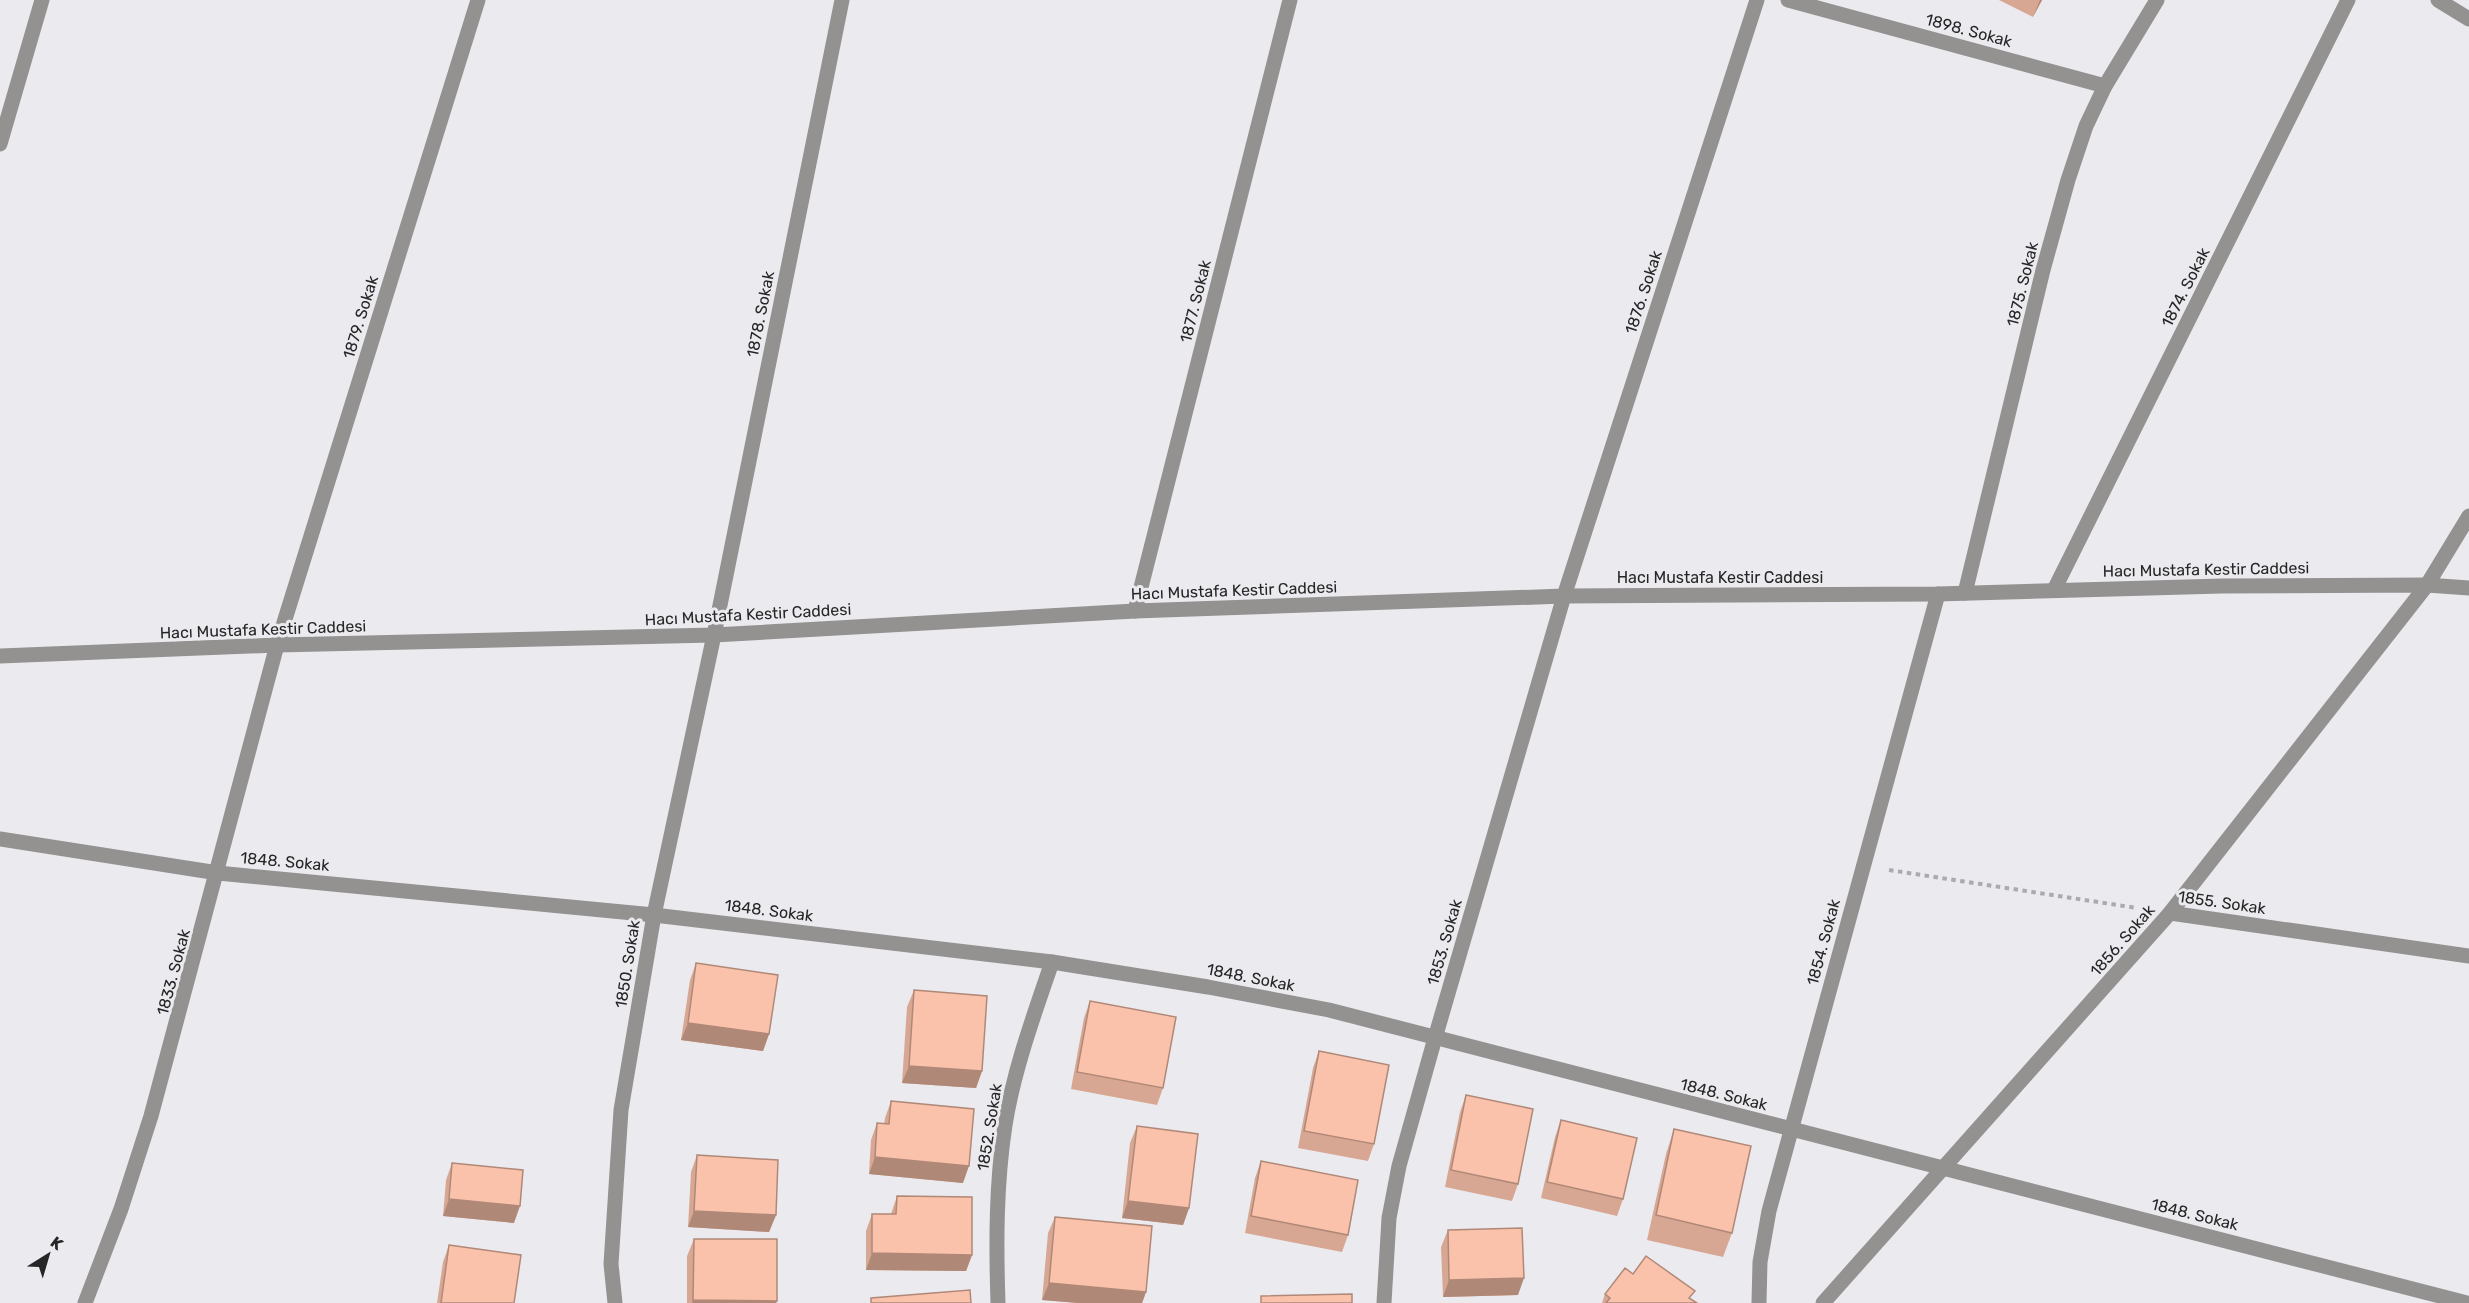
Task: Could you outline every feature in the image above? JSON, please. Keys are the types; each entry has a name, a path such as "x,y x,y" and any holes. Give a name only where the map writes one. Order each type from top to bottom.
{"street":[{"path":"0,144 42,0"},
{"name":"1879. Sokak","path":"277,645 478,0"},
{"name":"1878. Sokak","path":"714,635 842,0"},
{"name":"1877. Sokak","path":"1135,611 1290,0"},
{"name":"1876. Sokak","path":"1564,596 1757,0"},
{"name":"1898. Sokak","path":"1788,0 2105,86"},
{"name":"1875. Sokak","path":"1965,593 2043,270 2086,126 2105,86 2157,0"},
{"name":"1874. Sokak","path":"2054,590 2348,0"},
{"path":"2438,0 2469,19"},
{"name":"1856. Sokak","path":"1823,1303 2170,913 2427,585 2469,516"},
{"name":"Hacı Mustafa Kestir Caddesi","path":"0,656 277,645 714,635 1135,611 1564,596 1938,594 2222,586 2427,585 2469,588"},
{"name":"1854. Sokak","path":"1759,1303 1760,1262 1769,1211 1938,594"},
{"name":"1853. Sokak","path":"1384,1303 1389,1218 1399,1166 1564,596"},
{"name":"1850. Sokak","path":"615,1303 611,1264 621,1110 654,915 714,635"},
{"name":"1833. Sokak","path":"85,1303 122,1209 151,1116 218,873 277,645"},
{"name":"1848. Sokak","path":"0,839 218,873 654,915 1052,962 1329,1010 2467,1303"},
{"name":"1855. Sokak","path":"2170,913 2469,956"},
{"name":"1852. Sokak","path":"998,1303 997,1216 1005,1124 1020,1061 1052,962"}],"path":[{"name":"1855. Sokak","path":"1863,866 2170,913"}],"building":[{"path":"696,963 778,975 769,1034 688,1023"},
{"path":"914,990 987,996 982,1071 909,1066"},
{"path":"1090,1001 1176,1017 1163,1088 1077,1072"},
{"path":"1319,1051 1389,1065 1374,1144 1304,1131"},
{"path":"1466,1095 1533,1109 1518,1184 1451,1170"},
{"path":"891,1101 974,1109 969,1166 875,1157 877,1123 889,1124"},
{"path":"1561,1120 1637,1138 1623,1199 1547,1182"},
{"path":"1137,1126 1198,1134 1189,1208 1128,1201"},
{"path":"1674,1129 1751,1146 1732,1233 1656,1215"},
{"path":"697,1155 778,1160 776,1215 694,1211"},
{"path":"1261,1161 1358,1180 1348,1235 1251,1216"},
{"path":"452,1163 523,1170 520,1206 449,1199"},
{"path":"897,1196 972,1197 972,1255 872,1253 872,1214 896,1214"},
{"path":"1055,1217 1152,1226 1146,1292 1049,1283"},
{"path":"1522,1228 1524,1278 1449,1280 1448,1230"},
{"path":"694,1239 777,1239 777,1301 693,1300"},
{"path":"449,1245 521,1255 514,1303 441,1303"},
{"path":"1646,1256 1695,1291 1689,1298 1697,1303 1606,1303 1610,1298 1605,1294 1625,1268 1633,1274"},
{"path":"970,1290 971,1303 871,1303 871,1298"},
{"path":"1352,1294 1352,1303 1261,1303 1261,1296"}]}
